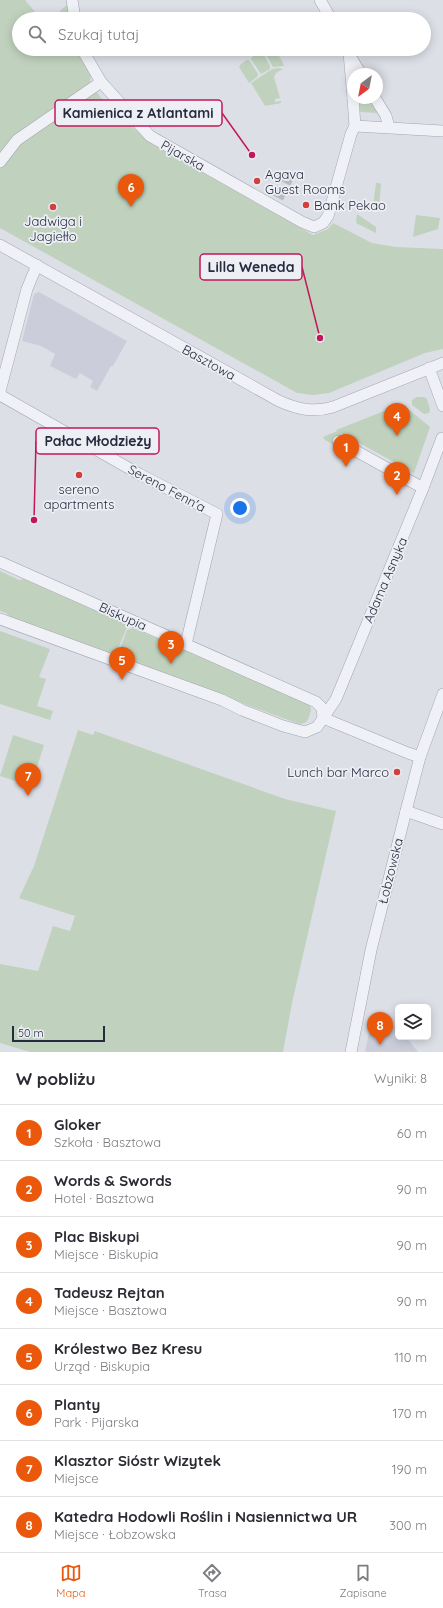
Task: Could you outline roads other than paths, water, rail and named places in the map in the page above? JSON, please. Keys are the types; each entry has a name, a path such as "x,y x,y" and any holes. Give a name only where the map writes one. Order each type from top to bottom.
{"street":[{"path":"72,0 74,12"},
{"path":"320,0 327,12"},
{"name":"Pijarska","path":"86,56 100,82 150,136 276,202 314,227 323,223 328,216 351,134 355,126"},
{"path":"349,56 350,68"},
{"path":"351,56 358,68"},
{"path":"0,162 17,140 100,82"},
{"path":"353,104 355,126 443,131"},
{"path":"379,104 386,116 389,127"},
{"name":"Basztowa","path":"0,245 279,401 298,408 314,410 333,407 443,363"},
{"path":"0,391 27,289 37,265"},
{"path":"429,368 443,406"},
{"name":"Sereno Fenn'a","path":"0,396 132,470 218,514 186,644"},
{"name":"Adama Asnyka","path":"323,718 336,699 423,488 442,438"},
{"path":"338,440 423,488"},
{"name":"Biskupia","path":"0,562 316,702 322,708 323,718"},
{"path":"0,619 215,697 242,710 283,726 304,732 317,727 323,718 420,757"},
{"name":"Łobzowska","path":"351,1052 371,950 406,811 420,757 443,694"},
{"path":"406,811 443,824"}],"tunnel":[{"path":"278,198 291,172"}],"place":[{"name":"Kamienica z Atlantami","path":"252,155"},
{"name":"Agava Guest Rooms","path":"257,181"},
{"name":"Bank Pekao","path":"306,205"},
{"name":"Jadwiga i Jagiełło","path":"53,207"},
{"name":"Planty","path":"131,207"},
{"name":"Lilla Weneda","path":"320,338"},
{"name":"Tadeusz Rejtan","path":"397,436"},
{"name":"Gloker","path":"346,467"},
{"name":"sereno apartments","path":"79,475"},
{"name":"Words & Swords","path":"397,495"},
{"name":"Pałac Młodzieży","path":"34,520"},
{"name":"Plac Biskupi","path":"171,664"},
{"name":"Królestwo Bez Kresu","path":"122,680"},
{"name":"Lunch bar Marco","path":"397,772"},
{"name":"Klasztor Sióstr Wizytek","path":"28,796"},
{"name":"Katedra Hodowli Roślin i Nasiennictwa UR","path":"380,1045"}]}
